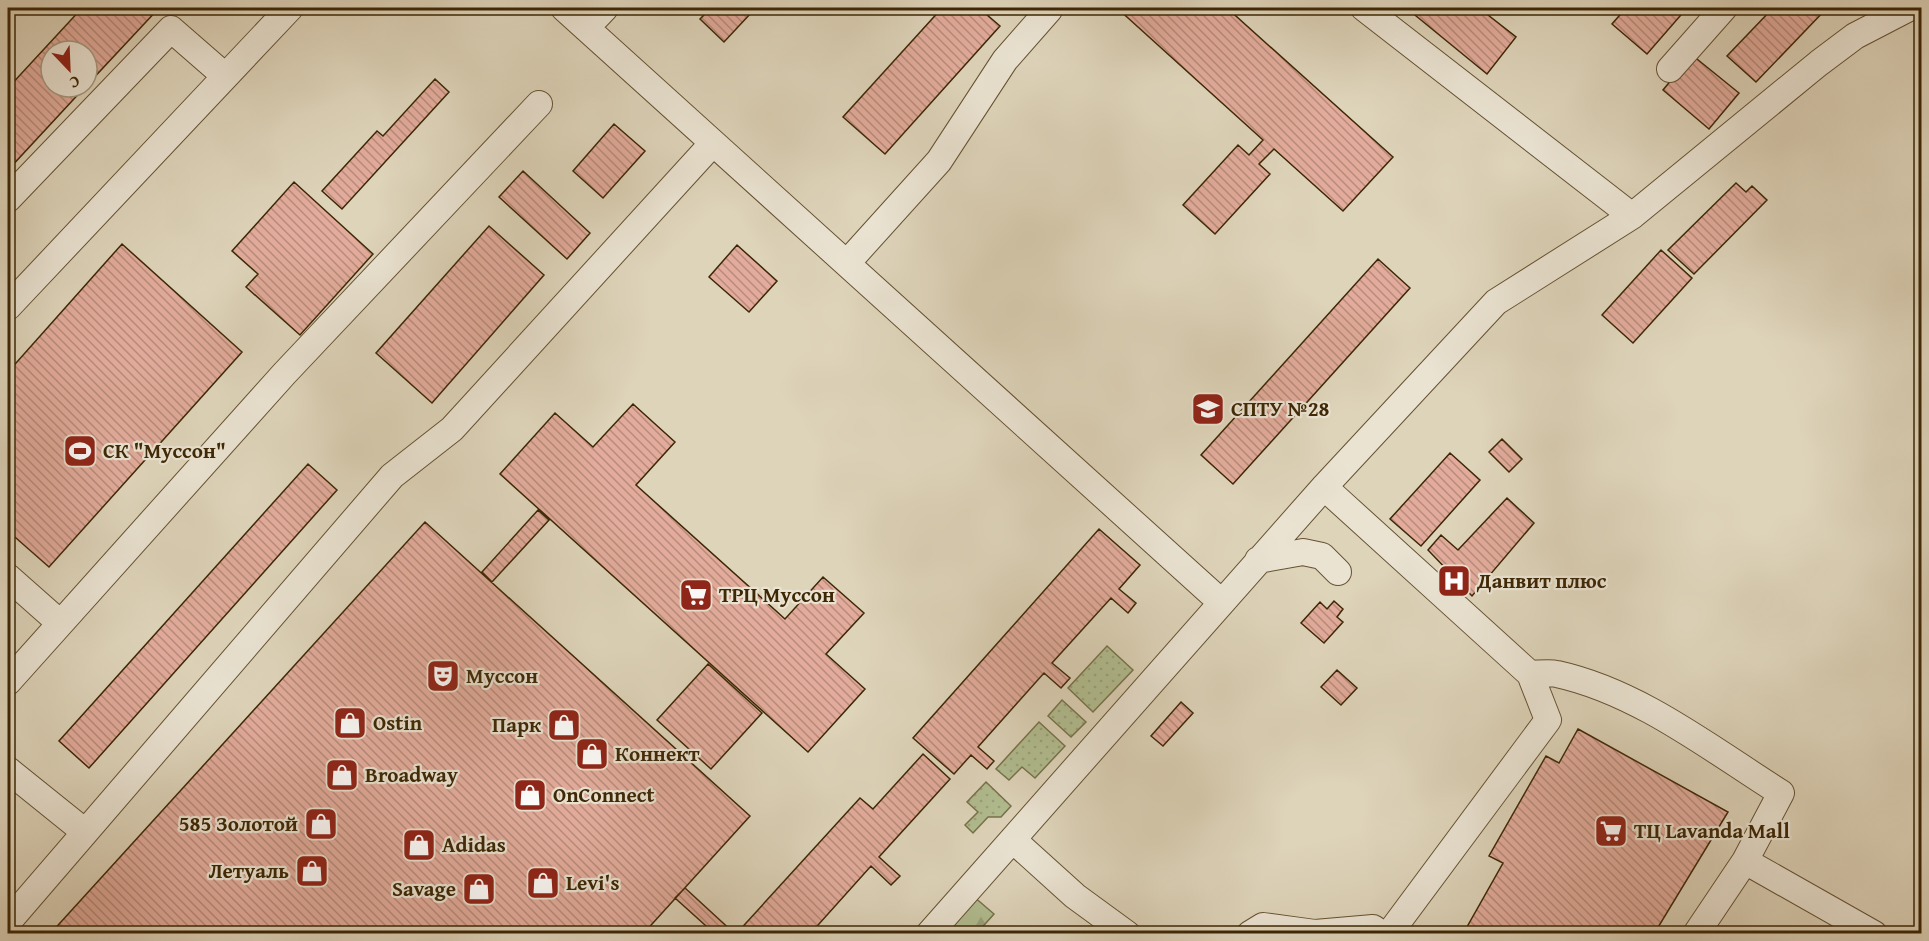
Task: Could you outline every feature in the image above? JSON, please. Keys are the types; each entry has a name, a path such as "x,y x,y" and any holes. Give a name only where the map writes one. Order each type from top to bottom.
{"street":[{"path":"8,307 290,8"},
{"path":"564,8 1221,602"},
{"path":"586,28 605,8"},
{"path":"1364,8 1632,216"},
{"path":"1670,69 1724,8"},
{"path":"847,264 939,161 1005,60 1049,10"},
{"path":"929,933 1258,560 1496,302 1632,216 1819,63 1891,11"},
{"path":"8,200 171,29 225,76"},
{"path":"8,682 284,374 539,104"},
{"path":"8,922 392,476 452,429 713,143"},
{"path":"1324,487 1530,674 1548,720 1389,933"},
{"path":"1258,560 1303,552 1322,556 1338,572"},
{"path":"8,577 60,623"},
{"path":"1530,674 1555,673 1614,692 1672,724 1781,793 1745,861 1696,933"},
{"path":"8,770 85,832"},
{"path":"1013,840 1075,896 1127,933"},
{"path":"1745,861 1874,933"},
{"path":"1250,933 1263,926 1315,933 1373,928 1382,933"}],"green space":[{"path":"1107,646 1133,670 1093,712 1068,688"},
{"path":"1062,700 1086,722 1071,737 1048,716"},
{"path":"1039,722 1065,746 1035,778 1022,767 1009,780 996,769"},
{"path":"986,782 1011,806 1001,817 988,817 973,833 965,825 978,812 967,802"},
{"path":"973,896 994,914 977,933 939,934"}],"building":[{"path":"82,8 159,8 99,72 99,39 53,39"},
{"path":"711,8 742,8 750,14 724,42 700,19"},
{"path":"942,8 979,8 1000,26 885,154 843,117"},
{"path":"1117,8 1227,8 1393,157 1343,211 1274,149 1259,164 1270,174 1215,234 1183,205 1238,145 1249,155 1263,140"},
{"path":"1413,8 1479,8 1516,37 1487,74 1410,11"},
{"path":"1626,8 1687,8 1647,54 1612,24"},
{"path":"1773,8 1827,8 1756,82 1727,56"},
{"path":"39,54 39,99 74,99 8,170 8,88"},
{"path":"1692,55 1739,93 1709,129 1663,90"},
{"path":"435,79 449,92 342,209 322,191 377,131 383,136"},
{"path":"614,124 645,151 603,198 573,171"},
{"path":"523,171 590,233 567,259 499,197"},
{"path":"294,182 373,254 300,335 246,287 258,274 232,251"},
{"path":"1736,183 1746,192 1752,186 1767,200 1694,274 1668,250"},
{"path":"489,226 544,275 432,403 376,353"},
{"name":"СК \"Муссон\"","path":"122,244 242,352 49,567 8,531 8,372"},
{"path":"737,245 777,281 749,312 709,277"},
{"path":"1661,250 1692,278 1633,343 1602,315"},
{"path":"1378,259 1410,288 1233,484 1201,455"},
{"name":"ТРЦ Муссон","path":"633,404 675,442 636,485 785,619 823,577 864,613 826,654 865,689 808,752 500,474 555,413 593,447"},
{"path":"1502,439 1522,459 1509,472 1489,452"},
{"path":"1450,453 1480,480 1421,546 1390,519"},
{"path":"308,464 337,490 89,768 59,741"},
{"path":"1507,498 1534,523 1472,596 1428,550 1441,535 1458,550"},
{"path":"538,510 549,520 492,582 482,572"},
{"name":"Муссон","path":"425,522 750,816 643,934 50,934"},
{"path":"1099,529 1140,565 1119,589 1136,603 1128,613 1111,598 1052,663 1070,678 1061,688 1044,673 978,747 994,761 987,769 971,755 954,774 913,738"},
{"path":"1334,601 1343,609 1337,617 1343,622 1324,643 1301,623 1320,602 1327,609"},
{"path":"708,664 762,713 711,769 657,720"},
{"path":"1337,670 1357,688 1341,705 1321,687"},
{"path":"1181,702 1193,713 1163,746 1151,736"},
{"name":"ТЦ Lavanda Mall","path":"1578,729 1728,812 1654,934 1463,934 1503,863 1489,856 1546,756 1559,763"},
{"path":"923,754 950,779 879,857 900,876 891,885 871,866 810,934 736,934 860,798 873,809"},
{"path":"685,888 735,934 715,934 675,898"}],"place":[{"name":"СПТУ №28","path":"1208,409"},
{"name":"СК \"Муссон\"","path":"80,451"},
{"name":"Данвит плюс","path":"1454,581"},
{"name":"ТРЦ Муссон","path":"696,595"},
{"name":"Муссон","path":"443,676"},
{"name":"Ostin","path":"350,723"},
{"name":"Парк","path":"564,725"},
{"name":"Коннект","path":"592,754"},
{"name":"Broadway","path":"342,775"},
{"name":"OnConnect","path":"530,795"},
{"name":"585 Золотой","path":"321,824"},
{"name":"ТЦ Lavanda Mall","path":"1611,831"},
{"name":"Adidas","path":"419,845"},
{"name":"Летуаль","path":"312,871"},
{"name":"Levi's","path":"543,883"},
{"name":"Savage","path":"479,889"}]}
